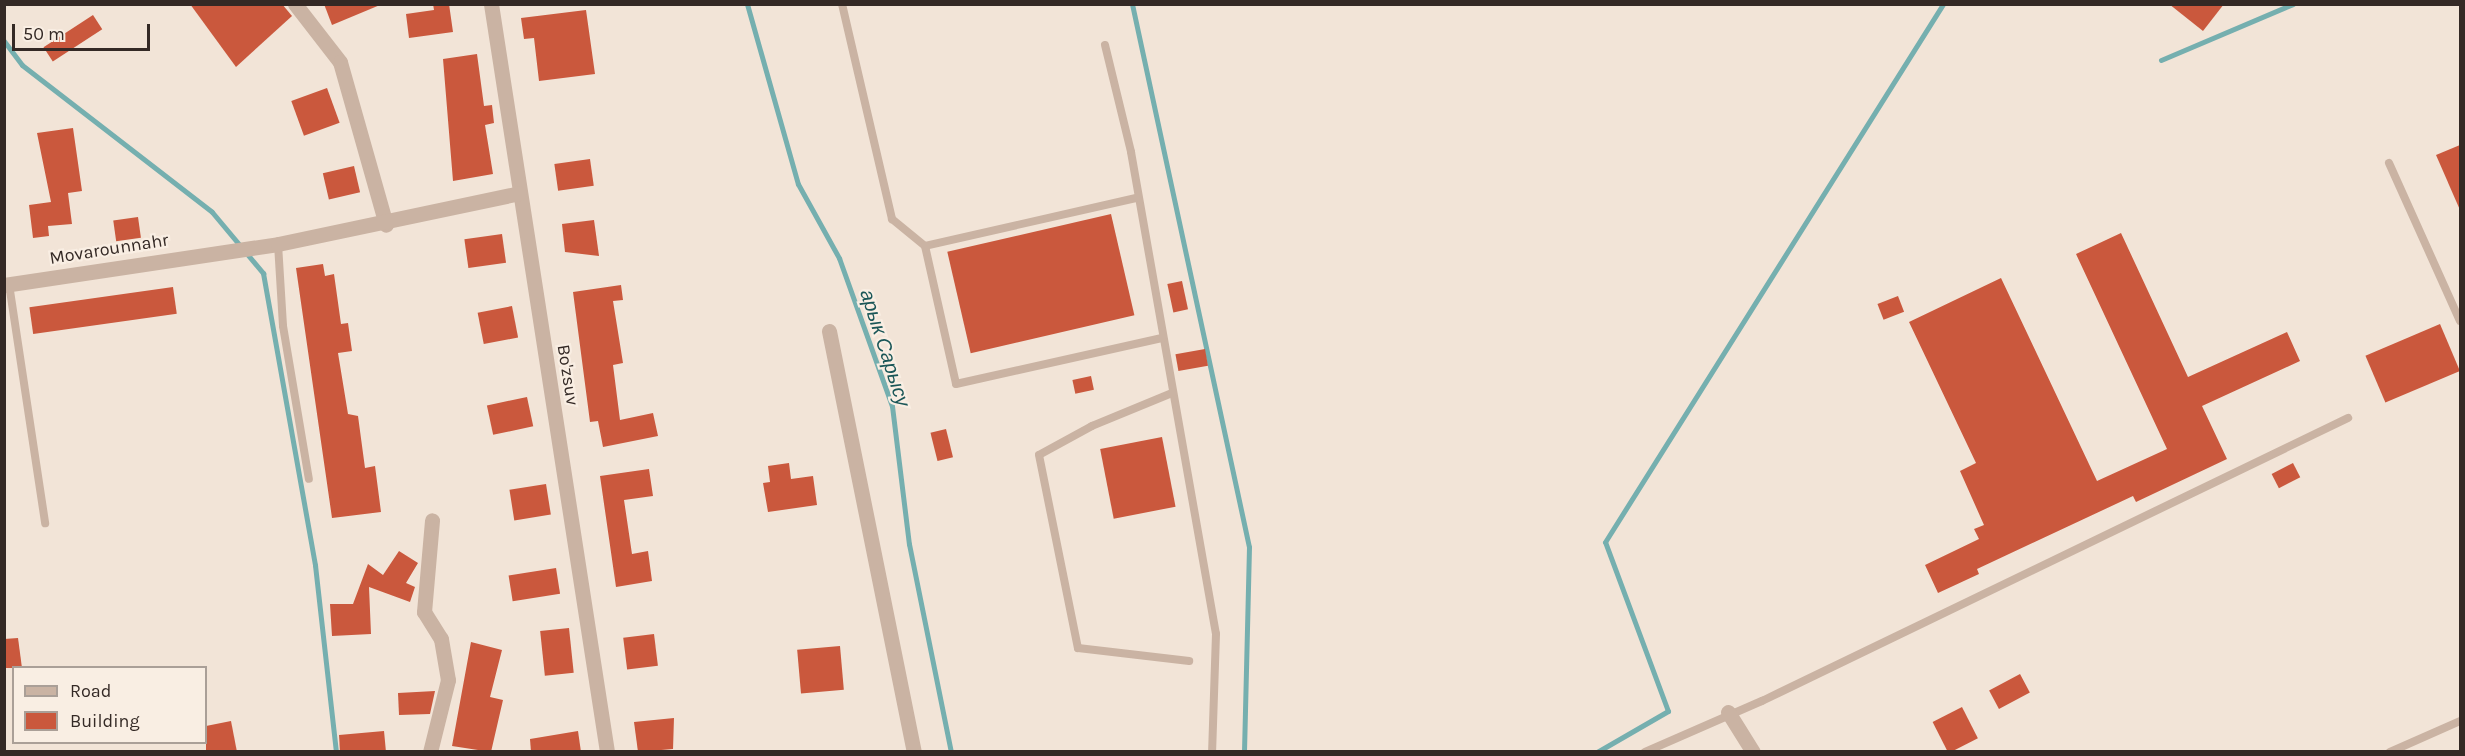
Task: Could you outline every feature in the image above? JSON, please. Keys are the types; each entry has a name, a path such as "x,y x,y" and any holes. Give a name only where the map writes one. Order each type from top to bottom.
{"street":[{"path":"296,4 340,62 386,225"},
{"name":"Bo'zsuv","path":"491,4 607,752"},
{"name":"Movarounnahr","path":"7,285 386,225 519,193"},
{"path":"829,332 914,752"},
{"path":"430,752 448,680 441,639 424,612 432,519"},
{"path":"1728,712 1753,752"}],"lane":[{"path":"842,4 892,219 925,246 956,384 1162,338"},
{"path":"1105,45 1136,198 1216,634 1212,752"},
{"path":"2390,163 2460,321"},
{"path":"925,246 1136,198"},
{"path":"271,245 309,479"},
{"path":"7,285 45,523"},
{"path":"1172,393 1092,426 1039,455 1078,648 1190,661"},
{"path":"1645,752 1728,712 1762,701 2348,418"},
{"path":"2390,752 2460,721"}],"building":[{"path":"190,4 282,4 292,16 236,67"},
{"path":"324,4 380,4 380,5 332,25"},
{"path":"433,4 449,4 453,32 409,38 406,14 434,10"},
{"path":"2169,4 2224,4 2203,31"},
{"path":"586,10 595,74 539,81 534,38 524,39 521,18"},
{"path":"93,15 102,29 53,61 44,47"},
{"path":"477,54 484,106 492,105 494,123 485,125 493,174 453,181 443,59"},
{"path":"327,88 340,123 304,136 291,101"},
{"path":"73,128 82,191 68,193 72,224 48,226 49,236 33,238 29,205 51,202 37,133"},
{"path":"2460,145 2460,210 2436,155"},
{"path":"590,159 594,186 558,191 554,164"},
{"path":"354,166 360,192 329,200 323,173"},
{"path":"1111,214 1134,315 971,353 947,252"},
{"path":"138,217 141,238 116,241 113,220"},
{"path":"594,220 599,256 565,252 562,224"},
{"path":"2121,233 2188,377 2287,332 2300,361 2202,406 2227,459 2136,502 2133,496 1977,569 1979,574 1938,593 1925,565 1979,539 1974,529 1984,525 1960,471 1976,463 1909,322 2001,278 2097,481 2167,449 2076,254"},
{"path":"502,234 506,263 468,268 464,239"},
{"path":"323,264 325,276 334,274 341,324 348,323 352,351 338,353 348,414 358,416 365,468 375,466 381,512 332,518 296,268"},
{"path":"1182,281 1188,309 1173,312 1167,284"},
{"path":"621,285 623,300 613,301 623,363 613,365 620,420 653,413 658,436 603,447 598,421 590,422 573,292"},
{"path":"173,287 177,314 33,334 29,307"},
{"path":"1898,296 1904,312 1884,320 1877,304"},
{"path":"512,306 518,337 484,344 478,313"},
{"path":"2440,324 2460,371 2385,403 2365,356"},
{"path":"1205,349 1208,366 1178,371 1175,354"},
{"path":"1091,376 1094,390 1075,394 1072,380"},
{"path":"527,397 533,426 493,435 487,406"},
{"path":"946,429 953,457 937,461 930,433"},
{"path":"1162,437 1176,507 1114,519 1100,449"},
{"path":"789,463 791,479 813,476 817,505 768,512 763,483 770,482 768,466"},
{"path":"2293,463 2300,477 2279,488 2272,474"},
{"path":"649,469 653,496 624,500 632,554 648,551 652,581 616,587 600,476"},
{"path":"546,484 551,515 514,520 509,490"},
{"path":"399,551 418,563 406,583 415,587 410,602 369,587 371,634 332,636 330,604 353,604 368,564 383,575"},
{"path":"556,568 560,594 513,601 509,576"},
{"path":"569,628 574,673 545,676 540,631"},
{"path":"654,634 658,666 627,670 623,638"},
{"path":"18,638 22,666 4,668 4,639"},
{"path":"471,642 502,650 490,697 503,700 491,752 452,746"},
{"path":"840,646 844,690 801,694 797,650"},
{"path":"2020,674 2030,693 1999,709 1989,690"},
{"path":"435,691 430,714 399,715 398,693"},
{"path":"1962,707 1978,738 1948,752 1933,722"},
{"path":"674,718 673,749 638,752 634,722"},
{"path":"231,721 237,752 206,752 207,726"},
{"path":"384,731 386,752 340,752 339,735"},
{"path":"578,731 581,752 531,752 530,739"}],"waterway":[{"name":"арык Сарысу","path":"747,4 798,184 839,258 892,406 909,544 951,752"},
{"path":"1132,4 1249,547 1244,752"},
{"path":"1597,752 1668,711 1605,542 1943,4"},
{"path":"2161,60 2293,4"},
{"path":"4,41 22,65 212,212 263,273 315,565 336,752"}]}
